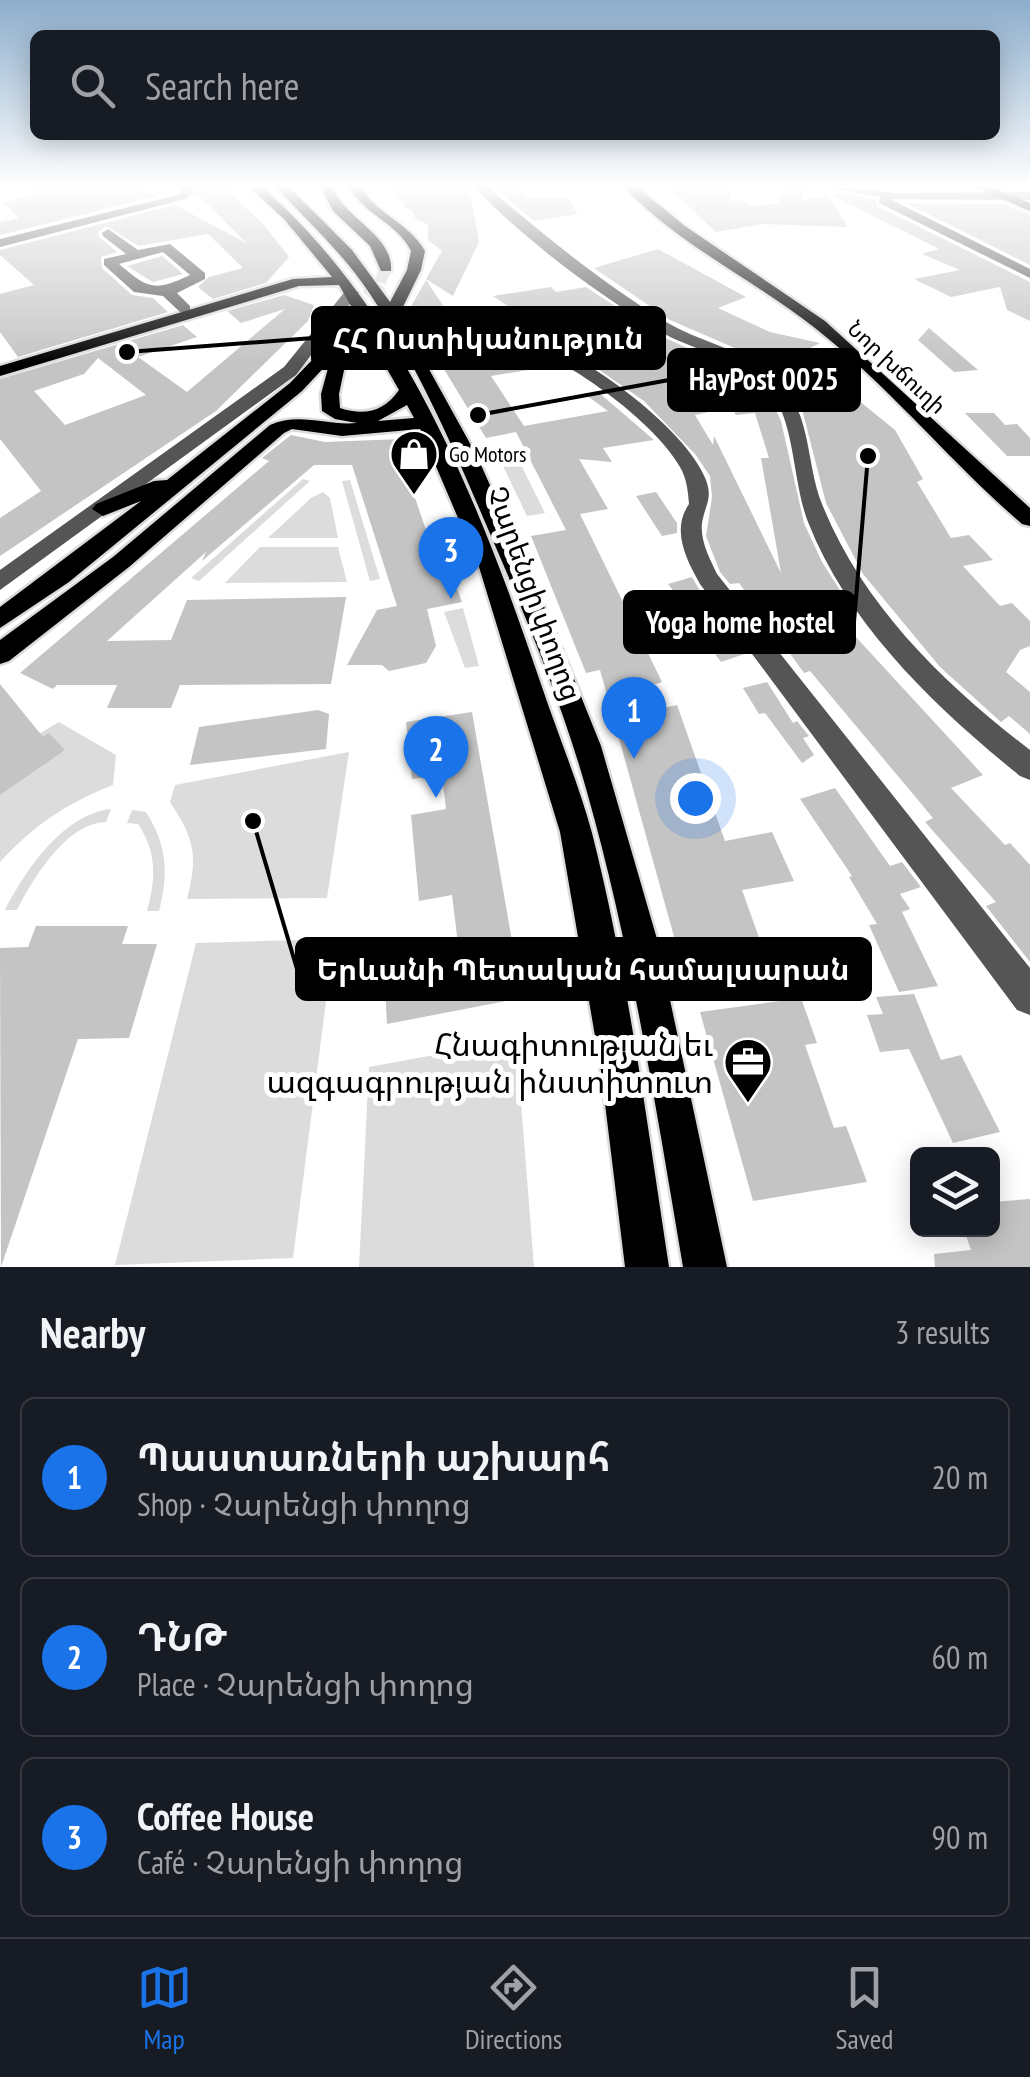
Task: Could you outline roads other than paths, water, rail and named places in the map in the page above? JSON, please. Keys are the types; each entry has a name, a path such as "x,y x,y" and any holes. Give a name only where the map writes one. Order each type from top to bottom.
{"main road":[{"name":"Չարենցի փողոց","path":"313,245 348,286 425,423 490,566 576,832 620,1071 648,1267"},
{"name":"Չարենցի փողոց","path":"340,245 360,265 456,431 567,690 613,830 669,1071 705,1267"},
{"path":"376,245 385,258 386,268 389,245"},
{"path":"401,245 406,255 403,290"},
{"path":"390,316 418,259 416,245"},
{"name":"Նոր խճուղի","path":"703,245 844,344 987,484 1030,518"},
{"path":"0,363 290,278 325,257"},
{"path":"0,371 298,282 348,286"},
{"path":"0,619 296,387 342,339 328,400 331,411 356,418 380,416 400,405 406,393"},
{"path":"0,654 104,575 277,428 290,423 342,430 425,423"},
{"path":"103,509 188,474"},
{"path":"148,535 188,474"},
{"path":"620,1071 640,1063 669,1071"}],"street":[{"path":"123,245 136,255"},
{"path":"547,245 582,275 669,330 763,375 777,387 787,405 810,501 875,620 938,687 1030,768"},
{"path":"973,245 1030,274"},
{"path":"166,248 200,276 167,292 140,289 109,262 136,255 166,248"},
{"path":"0,582 290,371 348,286"},
{"path":"167,292 184,309"},
{"path":"460,330 499,330 564,360 652,423 688,463 699,485 700,505 693,512 691,526 694,552 708,578 1030,997"},
{"path":"404,340 424,336"}],"tunnel":[{"path":"381,281 386,268"},
{"path":"343,337 381,281"},
{"path":"424,336 459,330"}],"place":[{"name":"ՀՀ Ոստիկանություն","path":"127,352"},
{"name":"HayPost 0025","path":"478,415"},
{"name":"Yoga home hostel","path":"868,456"},
{"name":"Go Motors","path":"414,496"},
{"name":"Coffee House","path":"451,599"},
{"name":"Պաստառների աշխարհ","path":"634,759"},
{"name":"ԴՆԹ","path":"436,798"},
{"name":"Երևանի Պետական համալսարան","path":"253,821"},
{"name":"Հնագիտության եւ ազգագրության ինստիտուտ","path":"748,1104"}]}
